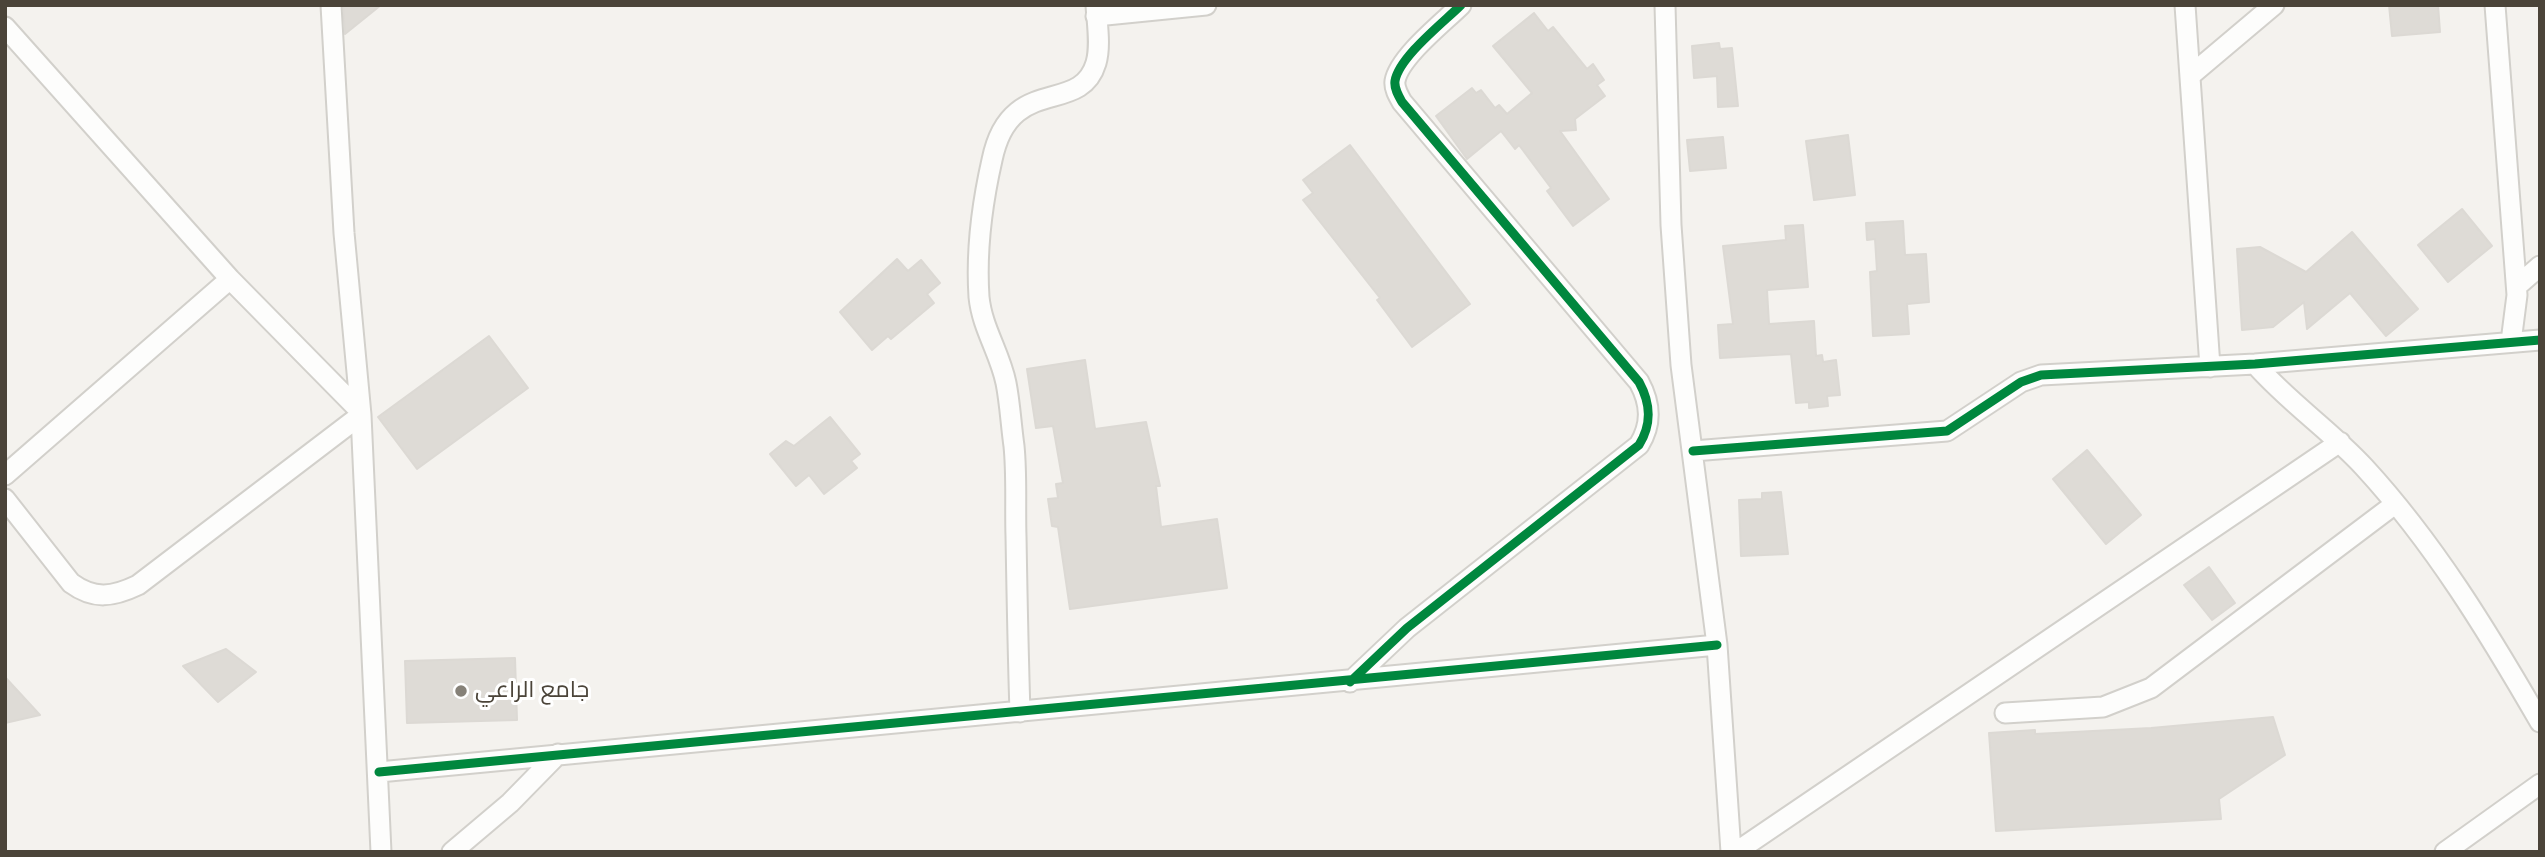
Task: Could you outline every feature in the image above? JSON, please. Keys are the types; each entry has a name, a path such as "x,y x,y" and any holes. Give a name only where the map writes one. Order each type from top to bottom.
{"street":[{"path":"331,5 344,233 361,413 381,852"},
{"path":"1020,712 1014,450 1006,382 985,327 979,298 983,206 992,157 1004,124 1011,115 1037,100 1085,85 1093,72 1098,54 1096,11 1206,5"},
{"path":"1350,682 1407,628 1639,445 1648,427 1647,397 1639,382 1483,201 1402,102 1396,90 1395,79 1412,53 1461,5"},
{"path":"1665,5 1671,225 1681,365 1717,645 1733,852 2340,442"},
{"path":"2185,5 2210,367"},
{"path":"2191,75 2274,5"},
{"path":"2494,5 2517,286 2517,315 2511,342"},
{"path":"5,27 230,279 361,413"},
{"path":"2517,286 2540,266"},
{"path":"5,475 230,279"},
{"path":"1693,451 1947,431 2021,382 2041,374 2255,364 2540,340"},
{"path":"2255,364 2291,401 2340,442 2444,565 2540,722"},
{"path":"5,499 71,583 85,593 99,596 120,594 138,585 361,413"},
{"path":"2005,713 2103,707 2151,688 2395,504"},
{"path":"379,772 1350,682 1717,645"},
{"path":"452,852 509,803 558,754"},
{"path":"2445,852 2540,784"}],"building":[{"path":"343,5 381,5 345,34"},
{"path":"2389,5 2438,5 2440,32 2392,36"},
{"path":"1534,13 1548,31 1553,27 1587,69 1593,64 1604,80 1597,85 1605,96 1575,119 1576,130 1560,131 1609,199 1573,226 1547,191 1551,188 1519,145 1515,149 1501,131 1467,159 1436,116 1472,88 1476,93 1481,90 1495,108 1499,105 1507,114 1532,93 1493,46"},
{"path":"1719,43 1720,49 1732,48 1738,106 1718,107 1717,76 1694,78 1692,46"},
{"path":"1848,135 1855,195 1814,200 1806,141"},
{"path":"1723,137 1726,168 1690,171 1687,140"},
{"path":"1350,145 1470,304 1412,347 1377,300 1380,298 1303,200 1313,193 1303,180"},
{"path":"2462,209 2492,246 2448,282 2418,245"},
{"path":"1903,221 1905,255 1926,254 1929,302 1907,304 1909,334 1873,336 1870,272 1877,271 1875,239 1867,240 1866,223"},
{"path":"1803,225 1808,287 1767,290 1769,324 1814,321 1816,356 1822,355 1823,362 1836,360 1840,395 1827,396 1828,406 1809,408 1809,402 1796,403 1791,354 1720,358 1718,325 1733,324 1723,246 1786,240 1785,226"},
{"path":"2352,232 2418,309 2386,336 2350,293 2307,329 2304,302 2273,327 2242,330 2237,249 2260,247 2306,272"},
{"path":"897,259 908,271 921,260 940,283 927,294 934,303 891,339 888,336 872,350 840,312"},
{"path":"489,336 528,388 417,469 378,417"},
{"path":"1085,360 1095,429 1146,422 1160,486 1156,486 1161,527 1217,519 1227,588 1070,609 1058,527 1052,526 1048,499 1058,498 1056,484 1063,483 1053,426 1036,428 1027,369"},
{"path":"830,417 860,454 851,461 857,468 824,494 809,475 796,486 770,454 786,441 794,446"},
{"path":"2087,450 2141,515 2106,544 2053,479"},
{"path":"1781,492 1788,554 1741,556 1739,500 1762,499 1762,493"},
{"path":"2209,567 2235,603 2212,620 2184,585"},
{"path":"226,649 256,672 218,702 183,666"},
{"name":"جامع الراعي","path":"515,658 517,720 407,723 405,661"},
{"path":"5,677 40,715 5,723"},
{"path":"2273,717 2285,755 2219,799 2221,819 1996,831 1989,733 2035,730 2035,734 2151,728"}],"cycle path":[{"path":"1350,682 1407,628 1639,445 1648,422 1648,406 1639,382 1398,94 1395,81 1405,61 1423,40 1461,5"},
{"path":"1693,451 1947,431 2021,382 2041,375 2255,364 2540,340"},
{"path":"379,772 1717,645"}],"place":[{"name":"جامع الراعي","path":"461,691"}]}
